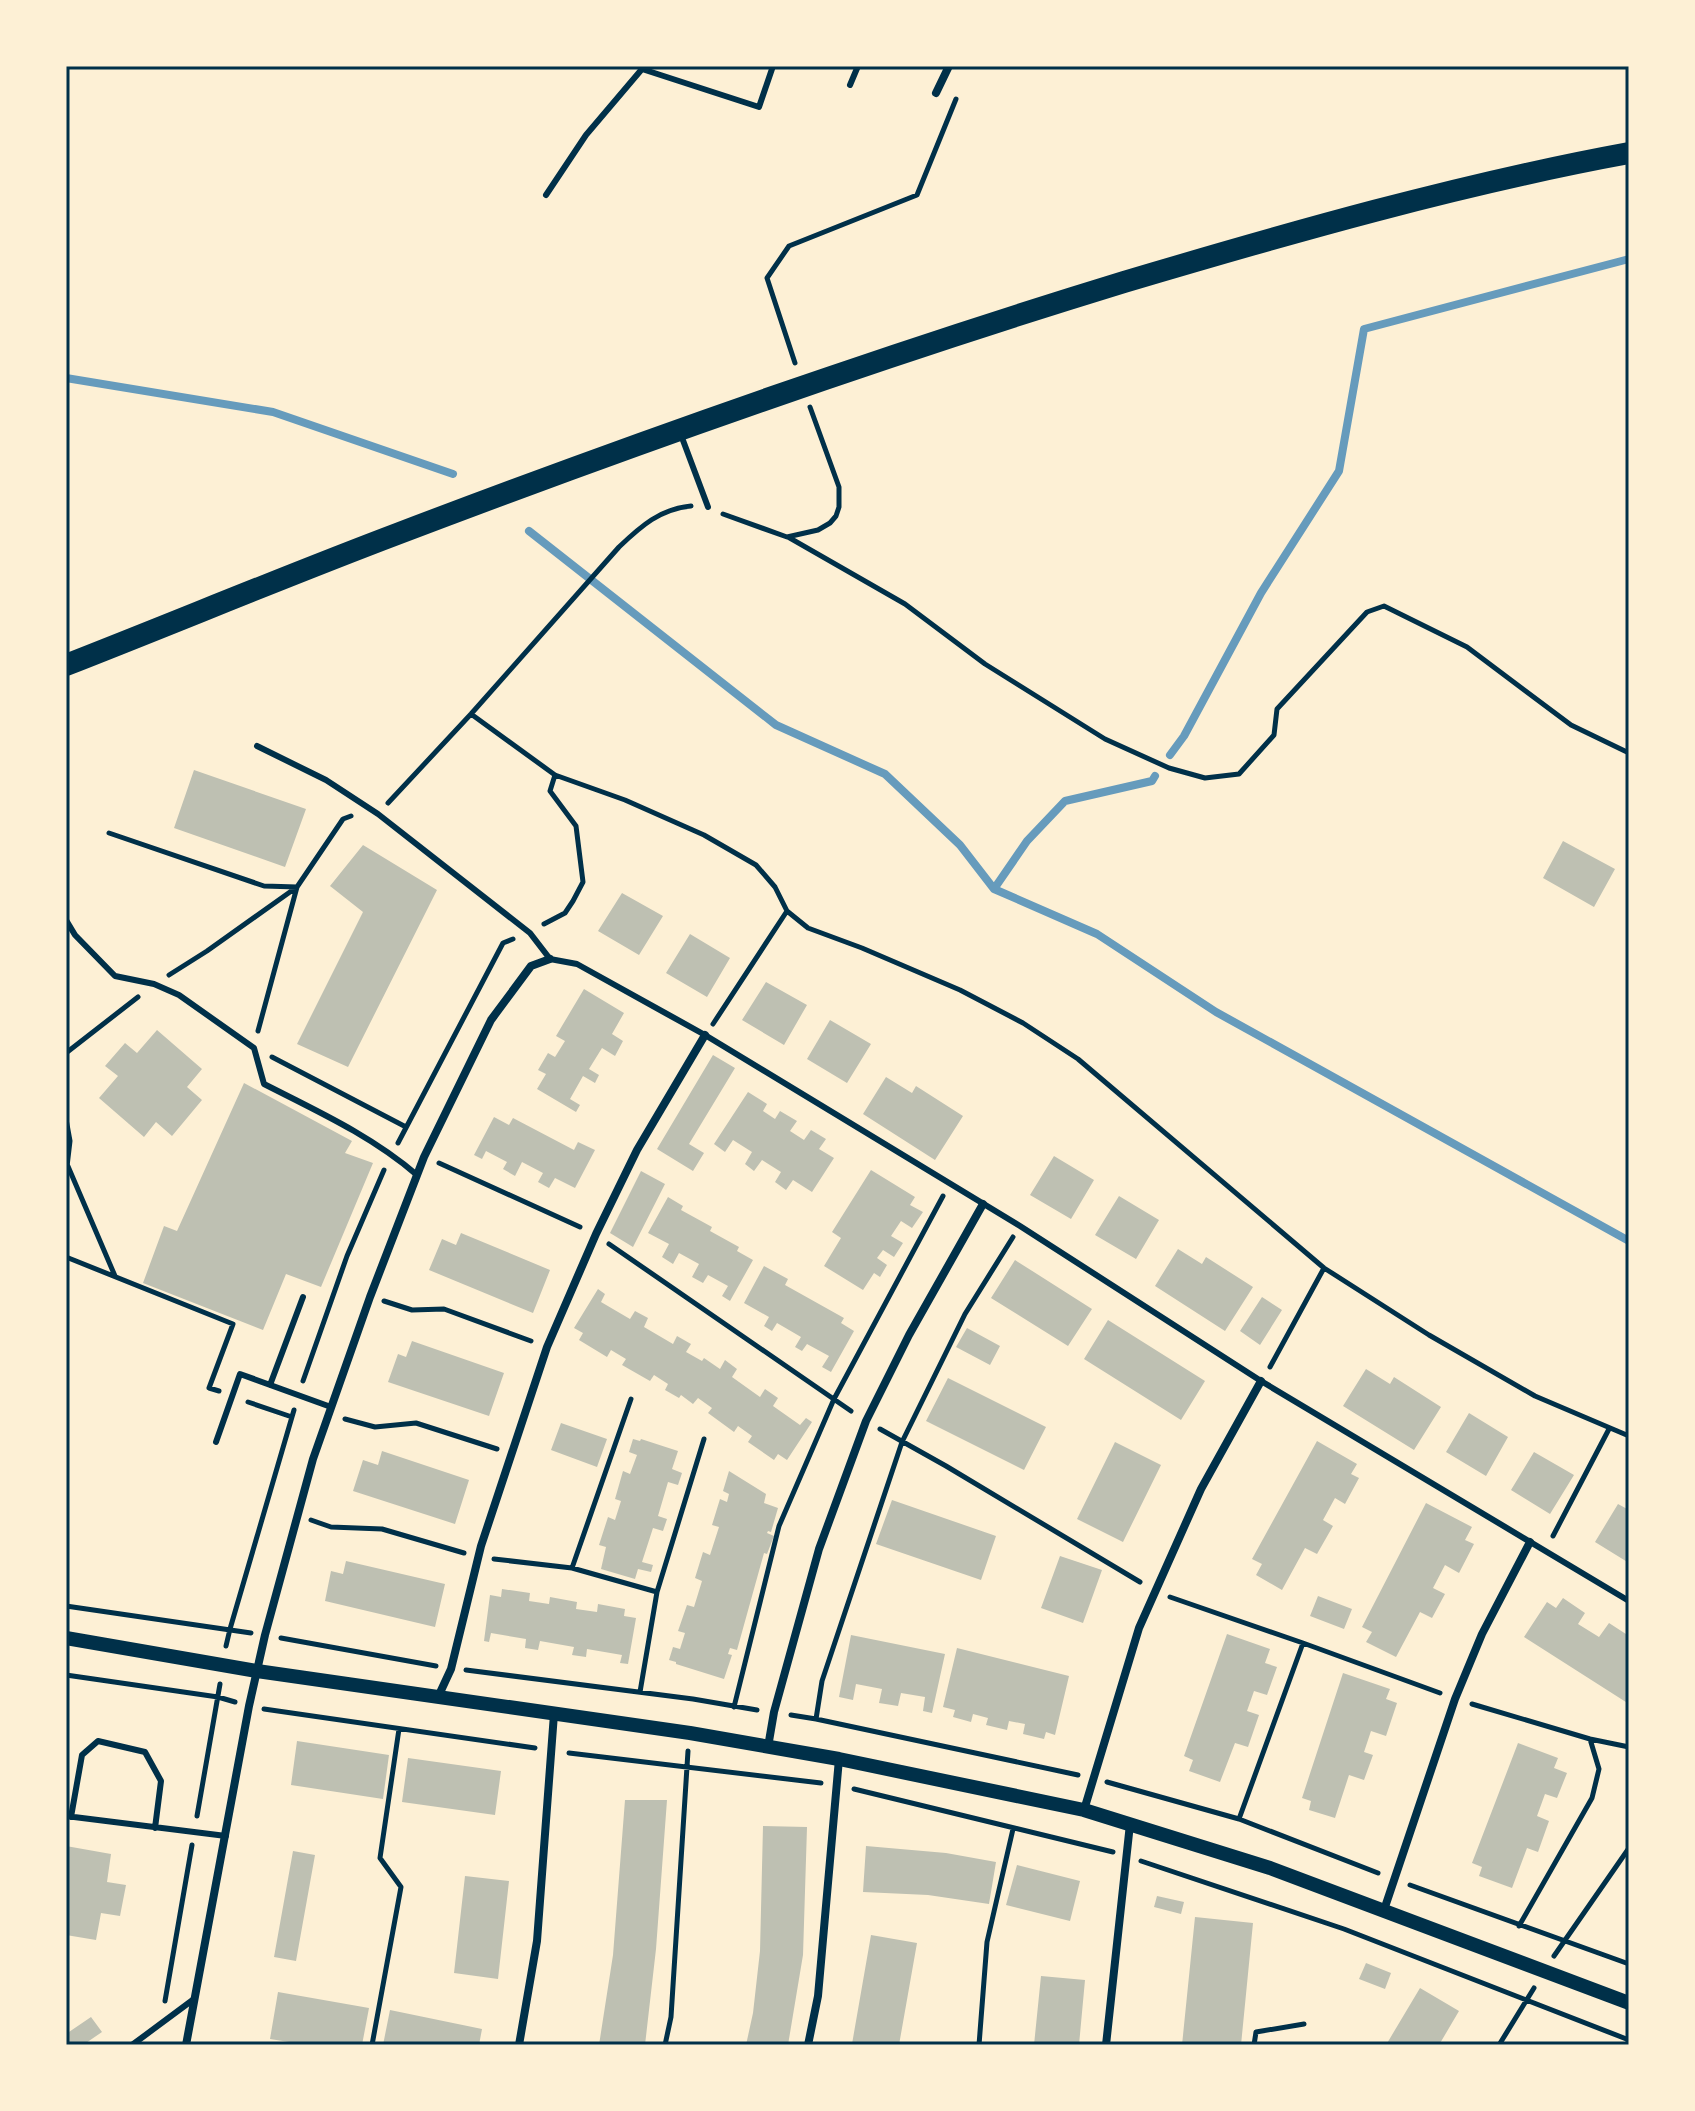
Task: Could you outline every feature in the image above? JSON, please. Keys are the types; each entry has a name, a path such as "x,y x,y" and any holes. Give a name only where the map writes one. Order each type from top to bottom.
{"highway":[{"path":"66,665 392,536 679,430 999,320 1210,257 1462,189 1629,153"}],"street":[{"path":"936,93 949,66"},
{"path":"186,2045 249,1706 313,1459 424,1157 491,1020 531,966 550,959"},
{"path":"438,1697 451,1669 481,1546 547,1347 637,1150 705,1035"},
{"path":"768,1747 774,1712 819,1549 866,1421 909,1335 983,1204"},
{"path":"1084,1810 1139,1628 1201,1489 1261,1381"},
{"path":"1384,1910 1455,1699 1482,1634 1530,1542"},
{"path":"66,1638 257,1671 690,1733 839,1759 1084,1810 1270,1868 1629,2003"},
{"path":"519,2045 537,1941 554,1714"},
{"path":"808,2045 818,1996 839,1759"},
{"path":"1106,2045 1130,1824"}],"lane":[{"path":"546,195 586,135 642,68 759,107 773,66"},
{"path":"850,85 858,66"},
{"path":"679,430 708,507"},
{"path":"257,746 326,780 378,814 530,933 550,959 577,964 705,1035 1020,1226 1261,1381 1629,1601"},
{"path":"66,920 75,935 115,976 154,984 179,995 254,1048 264,1084 348,1127 392,1154 417,1175"},
{"path":"270,1385 303,1297"},
{"path":"216,1442 240,1374 330,1411"},
{"path":"155,1828 161,1781 145,1752 98,1741 82,1755 69,1817 155,1828 226,1836"},
{"path":"132,2045 194,1999"}],"path":[{"path":"776,310 767,278 789,246 917,195 955,101"},
{"path":"787,537 818,530 836,516 840,493 833,471"},
{"path":"406,1127 254,1048 297,887 343,819 361,813 378,814 642,524 687,506 708,507 787,537 905,604 985,664 1105,739 1169,768 1205,778 1239,774 1274,735 1277,709 1367,612 1384,606 1467,647 1571,725 1629,753"},
{"path":"471,714 555,775 664,817 704,835 756,865 775,887 787,911 808,928 960,990 1023,1023 1078,1059 1324,1268 1429,1335 1535,1396 1629,1436"},
{"path":"544,924 565,913 583,882 576,826 550,791 555,775"},
{"path":"109,833 264,886 297,887"},
{"path":"66,1053 154,984 207,951 297,887"},
{"path":"705,1035 787,911"},
{"path":"66,1119 70,1141 66,1175"},
{"path":"399,1141 424,1157 596,1234 866,1421 1155,1592 1455,1699 1590,1739 1629,1747"},
{"path":"67,1164 115,1276"},
{"path":"734,1707 779,1526 834,1399 950,1183"},
{"path":"816,1719 822,1681 902,1442 965,1314 1020,1226"},
{"path":"66,1257 233,1324 209,1388 292,1417"},
{"path":"1261,1381 1324,1268"},
{"path":"370,1297 412,1310 444,1309 547,1347"},
{"path":"572,1568 631,1399"},
{"path":"330,1411 375,1427 416,1423 512,1454"},
{"path":"1545,1551 1609,1429"},
{"path":"640,1692 657,1592 704,1439"},
{"path":"1239,1819 1303,1643"},
{"path":"66,1675 551,1751 836,1785 1126,1855 1344,1929 1629,2040"},
{"path":"665,2045 671,2017 693,1699"},
{"path":"372,2045 401,1887 380,1858 399,1729"},
{"path":"1519,1926 1592,1798 1599,1769 1590,1739"},
{"path":"979,2045 987,1942 1013,1829"},
{"path":"1629,1848 1564,1939 1629,1964"},
{"path":"1499,2045 1525,2001"},
{"path":"1254,2045 1256,2032 1304,2024"}],"building":[{"path":"194,770 306,809 285,867 174,828"},
{"path":"1563,841 1615,869 1594,907 1543,878"},
{"path":"363,845 437,890 348,1067 297,1044 363,912 330,886"},
{"path":"622,893 663,916 639,955 598,931"},
{"path":"690,934 730,958 707,997 666,973"},
{"path":"766,982 807,1005 784,1045 742,1020"},
{"path":"584,989 624,1013 612,1034 623,1041 615,1056 602,1048 589,1069 599,1075 595,1083 583,1076 570,1099 580,1105 576,1112 537,1089 546,1074 538,1070 548,1053 555,1057 565,1041 556,1036"},
{"path":"830,1020 871,1044 847,1083 807,1059"},
{"path":"157,1030 202,1069 187,1087 202,1100 172,1136 156,1122 144,1137 99,1098 118,1076 105,1066 125,1043 137,1053"},
{"path":"713,1055 735,1068 689,1144 704,1153 693,1171 657,1149"},
{"path":"886,1077 912,1093 916,1086 963,1116 935,1160 863,1114"},
{"path":"244,1083 352,1141 345,1153 373,1163 321,1287 286,1274 263,1330 143,1283 164,1226 177,1231"},
{"path":"748,1092 767,1104 763,1111 775,1119 780,1111 797,1121 790,1131 804,1140 811,1130 826,1139 819,1149 834,1158 812,1192 793,1180 786,1190 775,1182 781,1172 762,1160 754,1171 745,1164 752,1152 733,1140 725,1152 714,1144"},
{"path":"494,1117 509,1125 513,1118 574,1150 578,1142 595,1150 575,1188 555,1178 549,1188 538,1182 543,1173 522,1162 515,1176 503,1169 507,1162 486,1151 482,1159 474,1155"},
{"path":"1054,1156 1094,1180 1071,1219 1030,1195"},
{"path":"871,1170 915,1197 910,1205 923,1212 912,1228 901,1221 891,1236 903,1243 894,1257 883,1250 877,1258 887,1265 880,1277 874,1273 863,1290 824,1266 841,1238 832,1232"},
{"path":"641,1171 665,1184 633,1247 610,1233"},
{"path":"1119,1196 1159,1220 1136,1259 1095,1235"},
{"path":"668,1197 683,1206 681,1210 712,1227 710,1231 739,1247 737,1251 753,1260 730,1301 722,1296 728,1286 708,1275 703,1283 692,1277 699,1264 679,1253 673,1264 662,1257 669,1244 648,1233"},
{"path":"461,1233 550,1270 533,1313 429,1270 442,1239 456,1245"},
{"path":"1178,1249 1202,1264 1206,1257 1253,1287 1225,1331 1155,1286"},
{"path":"1015,1260 1092,1309 1068,1346 991,1298"},
{"path":"764,1266 788,1279 785,1285 844,1318 841,1323 854,1331 831,1372 822,1367 829,1356 807,1344 802,1351 795,1347 801,1337 777,1323 772,1331 764,1326 769,1317 744,1303"},
{"path":"598,1289 605,1294 601,1302 630,1319 635,1311 648,1318 644,1327 673,1344 677,1336 691,1344 686,1352 702,1361 704,1358 720,1369 725,1360 737,1369 732,1377 760,1397 765,1389 778,1398 773,1406 800,1425 806,1418 812,1422 787,1460 778,1454 774,1460 748,1442 752,1436 738,1426 734,1432 708,1413 712,1408 698,1398 693,1404 681,1395 679,1398 665,1390 668,1384 654,1375 650,1381 622,1365 626,1359 611,1350 607,1357 579,1340 583,1333 574,1328"},
{"path":"1262,1297 1282,1310 1260,1345 1240,1331"},
{"path":"1108,1320 1205,1381 1181,1420 1084,1359"},
{"path":"967,1328 1000,1346 990,1365 956,1347"},
{"path":"412,1341 504,1373 489,1416 388,1382 398,1354 406,1357"},
{"path":"1366,1369 1390,1384 1394,1377 1441,1407 1414,1450 1343,1406"},
{"path":"948,1378 1046,1427 1024,1470 926,1421"},
{"path":"1469,1413 1508,1437 1486,1476 1446,1452"},
{"path":"561,1423 607,1439 597,1467 551,1450"},
{"path":"633,1439 678,1451 672,1469 682,1473 678,1485 668,1482 658,1516 667,1519 663,1531 653,1528 642,1562 653,1565 651,1572 638,1569 635,1579 601,1569 606,1547 599,1545 608,1517 615,1520 621,1501 615,1499 623,1471 630,1474 637,1455 629,1452"},
{"path":"1317,1441 1357,1464 1351,1474 1359,1478 1345,1504 1335,1498 1323,1520 1333,1526 1317,1554 1305,1548 1282,1590 1256,1575 1262,1564 1252,1559"},
{"path":"1115,1442 1161,1465 1123,1542 1077,1519"},
{"path":"382,1451 469,1480 455,1524 353,1491 363,1460 378,1465"},
{"path":"1534,1452 1574,1475 1550,1514 1511,1490"},
{"path":"729,1471 766,1494 764,1503 778,1508 771,1532 767,1533 774,1536 767,1554 764,1553 737,1650 730,1648 728,1654 732,1655 724,1679 669,1660 673,1647 680,1649 685,1633 678,1631 687,1605 694,1607 702,1581 695,1578 703,1552 710,1555 719,1527 712,1525 720,1499 727,1502 729,1494 723,1491"},
{"path":"892,1500 996,1536 981,1580 876,1544"},
{"path":"1426,1503 1472,1527 1465,1540 1474,1544 1459,1573 1445,1565 1433,1588 1445,1594 1432,1618 1420,1612 1396,1657 1366,1642 1372,1632 1362,1627"},
{"path":"1618,1504 1629,1510 1629,1563 1595,1542"},
{"path":"1060,1556 1102,1570 1083,1623 1041,1608"},
{"path":"346,1561 445,1584 435,1627 325,1601 331,1571 343,1574"},
{"path":"502,1589 530,1593 529,1601 549,1604 550,1597 577,1602 576,1609 597,1612 598,1604 625,1609 624,1616 636,1618 628,1664 620,1663 622,1655 587,1649 586,1657 572,1655 574,1647 540,1641 538,1650 525,1648 526,1639 491,1633 489,1642 484,1641 490,1595 501,1597"},
{"path":"1318,1596 1352,1609 1344,1629 1310,1616"},
{"path":"1563,1598 1585,1613 1578,1624 1599,1637 1609,1623 1629,1636 1629,1704 1524,1637 1547,1602 1556,1608"},
{"path":"1227,1634 1270,1649 1265,1663 1277,1667 1267,1695 1254,1691 1247,1711 1259,1715 1248,1747 1235,1743 1220,1782 1189,1771 1193,1760 1184,1756"},
{"path":"851,1635 945,1654 932,1713 923,1711 925,1697 901,1693 898,1706 879,1703 882,1689 856,1684 853,1700 839,1697"},
{"path":"957,1648 1069,1676 1055,1735 1046,1732 1044,1739 1023,1734 1025,1724 1009,1721 1007,1730 986,1725 988,1718 973,1714 971,1722 953,1717 955,1710 943,1707"},
{"path":"1343,1673 1390,1689 1386,1699 1397,1703 1386,1736 1371,1731 1364,1752 1373,1755 1364,1780 1349,1775 1335,1818 1309,1810 1311,1801 1302,1798"},
{"path":"297,1741 389,1755 383,1799 291,1785"},
{"path":"1518,1743 1558,1758 1554,1768 1567,1773 1557,1798 1545,1794 1537,1816 1549,1821 1538,1852 1527,1848 1512,1888 1479,1876 1482,1867 1472,1863"},
{"path":"408,1758 501,1771 495,1815 402,1802"},
{"path":"625,1800 667,1800 656,1949 645,2045 599,2045 613,1955"},
{"path":"763,1826 807,1827 803,1955 788,2045 746,2045 760,1951"},
{"path":"66,1846 111,1854 107,1882 126,1885 120,1916 101,1913 96,1940 66,1935"},
{"path":"866,1846 946,1853 996,1862 989,1904 928,1895 863,1892"},
{"path":"293,1851 315,1855 296,1961 274,1957"},
{"path":"1017,1865 1080,1881 1070,1921 1006,1905"},
{"path":"465,1876 509,1881 498,1979 454,1973"},
{"path":"1157,1896 1184,1902 1181,1914 1154,1907"},
{"path":"1195,1917 1253,1923 1241,2045 1182,2045"},
{"path":"871,1935 917,1943 899,2045 852,2044"},
{"path":"1366,1963 1391,1973 1385,1989 1359,1979"},
{"path":"1041,1976 1085,1980 1079,2045 1034,2045"},
{"path":"1420,1988 1459,2011 1439,2045 1386,2045"},
{"path":"278,1992 369,2008 362,2045 308,2045 270,2039"},
{"path":"390,2010 482,2029 479,2045 383,2045"},
{"path":"91,2017 102,2032 83,2045 67,2045 66,2034"}],"waterway":[{"path":"1170,755 1184,736 1261,593 1339,471 1364,329 1629,259"},
{"path":"66,378 273,412 453,474"},
{"path":"529,531 776,725 885,774 960,845 994,889 1097,934 1216,1012 1629,1241"},
{"path":"994,889 1027,841 1065,801 1152,781 1155,776"}]}
